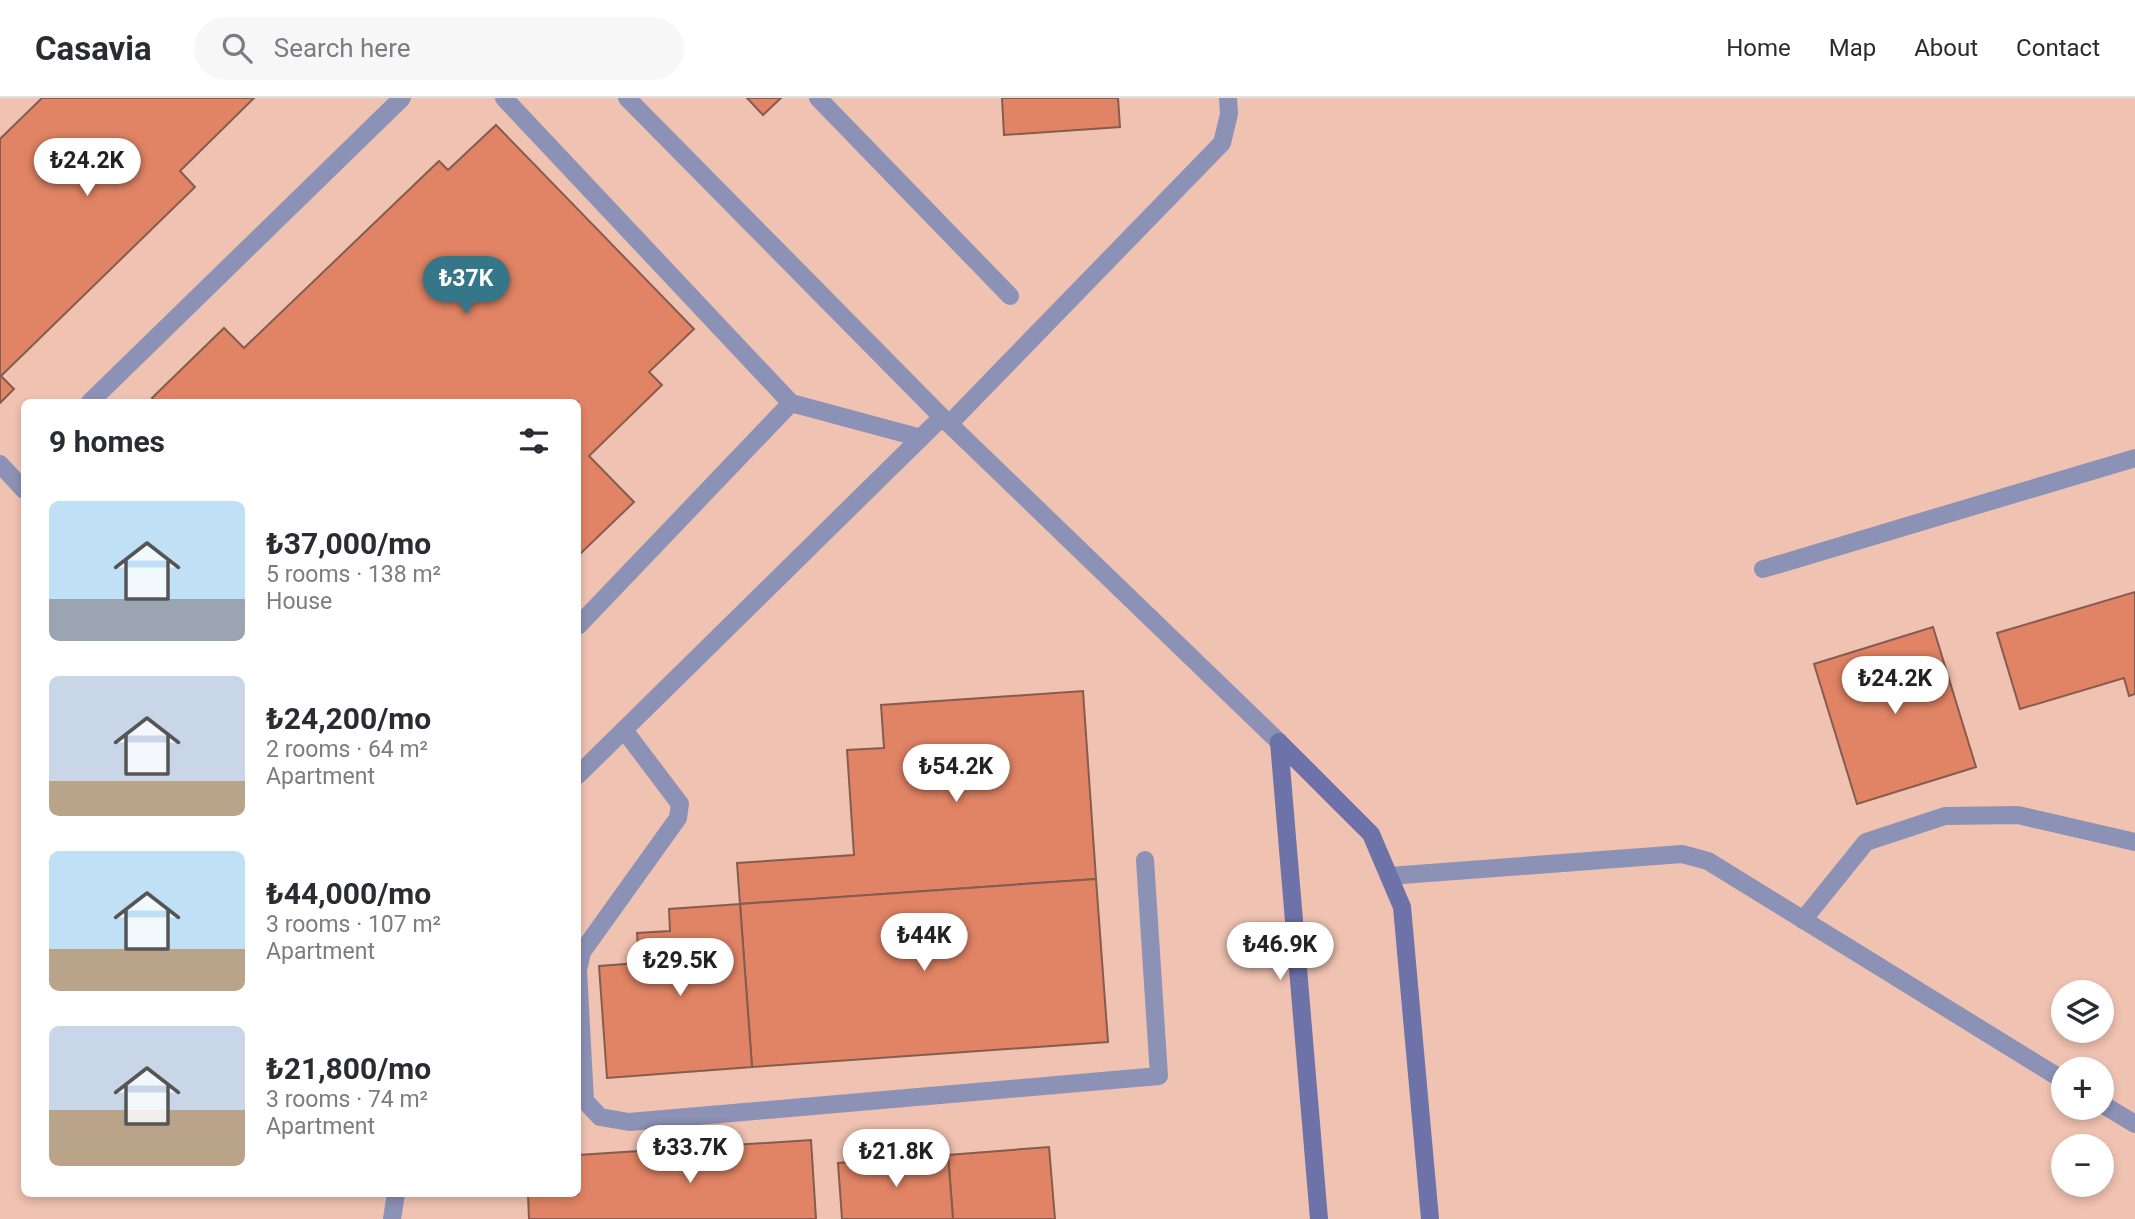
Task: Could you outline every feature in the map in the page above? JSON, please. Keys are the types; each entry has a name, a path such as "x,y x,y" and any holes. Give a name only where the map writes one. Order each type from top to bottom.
{"street":[{"path":"1279,742 1371,834 1402,907 1430,1219"},
{"path":"1279,742 1318,1219"}],"lane":[{"path":"93,399 401,98"},
{"path":"504,98 791,403 921,438"},
{"path":"627,98 946,421 1279,742"},
{"path":"818,98 1010,296"},
{"path":"581,772 921,438 946,421 1222,143 1230,114 1228,98"},
{"path":"581,623 791,403"},
{"path":"1763,569 2135,457"},
{"path":"0,464 21,486"},
{"path":"581,956 678,818 680,804 624,730"},
{"path":"1803,920 1866,842 1945,816 2018,815 2135,842"},
{"path":"1389,876 1682,854 1708,861 2051,1073"},
{"path":"581,1026 585,1101 600,1117 629,1122 1159,1076 1145,859"},
{"path":"2114,1111 2135,1124"},
{"path":"392,1219 396,1197"}],"building":[{"path":"42,98 254,98 180,171 195,187 1,376 14,389 0,403 0,139"},
{"path":"747,98 781,98 763,115"},
{"path":"1002,98 1118,98 1120,127 1004,135"},
{"path":"496,125 694,329 649,372 662,385 589,456 634,502 581,553 581,399 152,398 224,328 244,348 439,161 448,170"},
{"path":"2135,592 2135,694 2129,696 2124,678 2020,709 1997,633"},
{"path":"1933,627 1976,767 1857,804 1814,664"},
{"path":"1083,691 1096,879 740,904 737,863 854,855 847,750 884,748 881,705"},
{"path":"1096,879 1108,1042 752,1067 740,904"},
{"path":"740,904 752,1067 607,1078 599,966 639,963 637,933 670,931 669,909"},
{"path":"811,1140 816,1219 529,1219 528,1197 581,1197 581,1155"},
{"path":"1049,1147 1055,1219 953,1219 948,1155"},
{"path":"948,1155 953,1219 842,1219 838,1163"}]}
